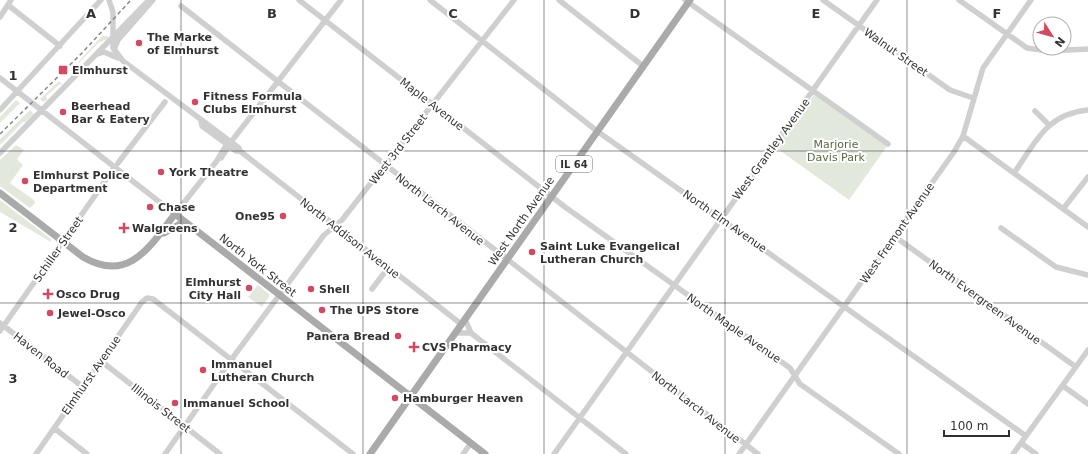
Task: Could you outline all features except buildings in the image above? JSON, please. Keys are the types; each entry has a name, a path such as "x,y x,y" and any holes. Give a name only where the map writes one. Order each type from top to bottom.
{"main road":[{"name":"West North Avenue","path":"411,396 688,1"},
{"path":"0,193 89,260 99,264 112,266 125,264 136,259 147,250 175,214"},
{"name":"North York Street","path":"175,214 485,454"},
{"path":"158,236 180,224 189,225"},
{"name":"IL 64","path":"370,454 411,396"}],"street":[{"path":"0,110 101,0"},
{"path":"109,0 114,16 121,23 129,20"},
{"path":"0,152 98,54 149,0"},
{"path":"114,50 118,40 153,0"},
{"name":"Maple Avenue","path":"299,0 565,207"},
{"path":"175,214 341,0"},
{"name":"North Elm Avenue","path":"430,0 597,131 1026,436"},
{"name":"West 3rd Street","path":"165,454 231,360 324,235 342,220 514,0"},
{"path":"559,0 643,66"},
{"name":"Walnut Street","path":"823,0 950,90 973,98"},
{"name":"West Grantley Avenue","path":"554,454 876,0"},
{"path":"959,0 1027,48 1041,51 1088,49"},
{"name":"West Fremont Avenue","path":"739,454 954,152 962,136 983,68 1031,0"},
{"path":"688,1 888,144"},
{"path":"0,17 9,3 60,46"},
{"name":"North Larch Avenue","path":"180,6 758,454"},
{"name":"North Addison Avenue","path":"114,16 112,38 114,50 123,61 201,123 229,143 239,148 240,151 388,268 463,321"},
{"path":"98,54 106,52 123,61"},
{"name":"North York Street","path":"0,78 116,165 175,214"},
{"name":"Schiller Street","path":"1,326 116,165 165,102"},
{"path":"1014,173 1049,125 1063,115 1074,111 1088,110"},
{"path":"1035,111 1049,125"},
{"path":"962,136 1088,227"},
{"path":"1063,209 1081,184 1088,177"},
{"name":"North Maple Avenue","path":"565,207 790,368 800,384 899,454"},
{"path":"1001,228 1056,267 1088,275"},
{"name":"North Evergreen Avenue","path":"894,236 1076,367"},
{"path":"372,289 388,268"},
{"name":"Elmhurst Avenue","path":"36,454 142,302 147,298 152,300 231,360"},
{"path":"463,321 471,333 626,454"},
{"name":"Haven Road","path":"1,326 83,387"},
{"path":"455,333 471,333"},
{"path":"1013,454 1088,350"},
{"path":"231,360 353,454"},
{"name":"Illinois Street","path":"101,361 220,454"},
{"path":"1063,386 1088,404"},
{"path":"54,428 87,454"},
{"path":"463,454 471,443"},
{"path":"1021,443 1036,454"}],"green space":[{"path":"102,36 108,36 108,39 99,42 79,63 78,62"},
{"path":"59,81 62,84 46,96 47,100 43,102 40,99"},
{"name":"Marjorie Davis Park","path":"814,95 887,146 849,200 775,147"},
{"path":"16,100 20,103 0,123 0,117"},
{"path":"30,110 34,114 26,122 23,122 0,145 0,139"},
{"path":"16,145 24,150 17,159 23,165 10,183 34,200 35,203 30,208 0,186 0,160"},
{"path":"0,200 51,239 51,242 0,212"},
{"path":"258,285 269,294 269,297 262,307 248,297"}],"railway":[{"path":"0,134 82,53 131,0"}],"place":[{"name":"The Marke of Elmhurst","path":"139,43"},
{"name":"Elmhurst","path":"63,70"},
{"name":"Fitness Formula Clubs Elmhurst","path":"195,102"},
{"name":"Beerhead Bar & Eatery","path":"63,112"},
{"name":"York Theatre","path":"161,172"},
{"name":"Elmhurst Police Department","path":"25,181"},
{"name":"Chase","path":"150,207"},
{"name":"One95","path":"283,216"},
{"name":"Walgreens","path":"124,228"},
{"name":"Saint Luke Evangelical Lutheran Church","path":"532,252"},
{"name":"Elmhurst City Hall","path":"249,288"},
{"name":"Shell","path":"311,289"},
{"name":"Osco Drug","path":"48,294"},
{"name":"The UPS Store","path":"322,310"},
{"name":"Jewel-Osco","path":"50,313"},
{"name":"Panera Bread","path":"398,336"},
{"name":"CVS Pharmacy","path":"414,347"},
{"name":"Immanuel Lutheran Church","path":"203,370"},
{"name":"Hamburger Heaven","path":"395,398"},
{"name":"Immanuel School","path":"175,403"}]}
